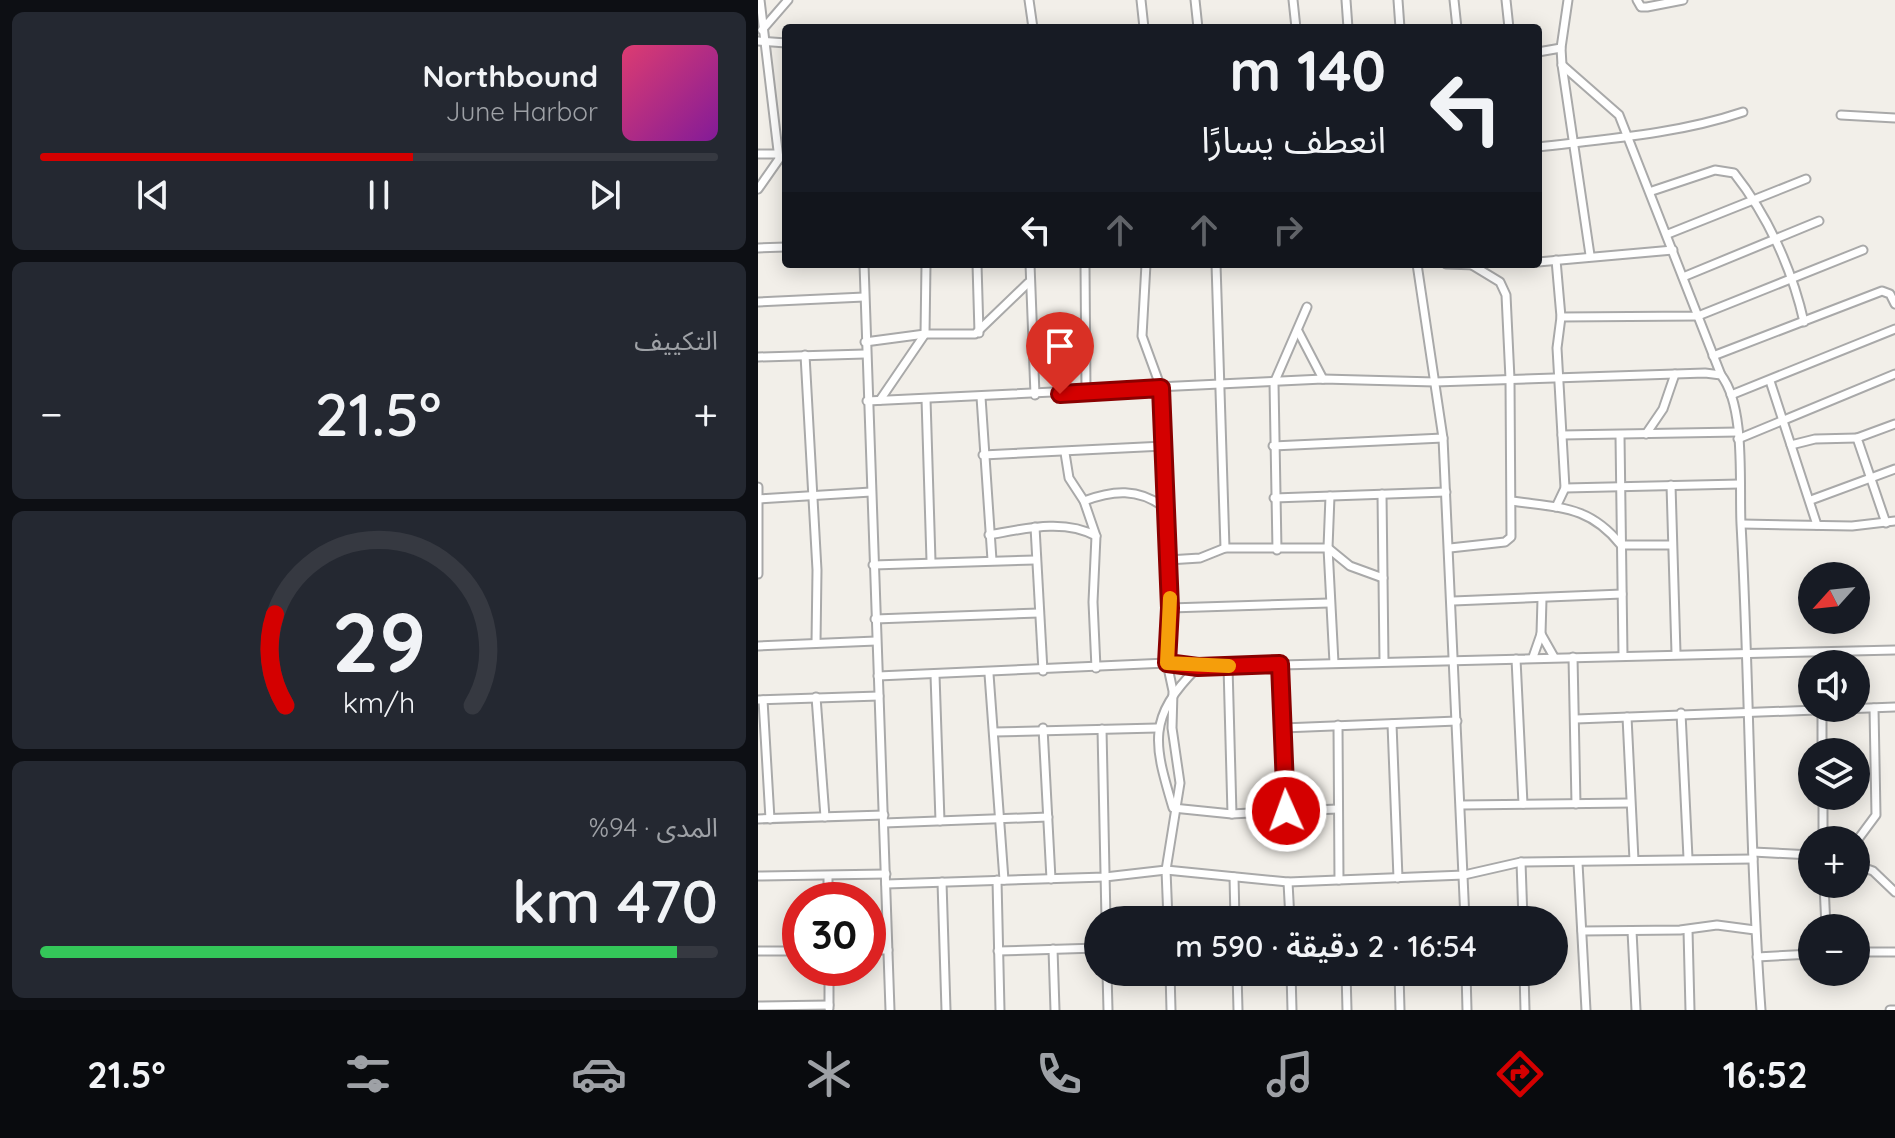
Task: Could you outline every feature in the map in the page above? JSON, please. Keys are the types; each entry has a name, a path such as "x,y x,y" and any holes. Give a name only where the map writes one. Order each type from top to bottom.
{"street":[{"path":"758,189 780,156 761,41 760,0"},
{"path":"762,30 788,0"},
{"path":"1029,0 1032,24"},
{"path":"1141,0 1144,24"},
{"path":"1195,0 1198,24"},
{"path":"1293,0 1296,24"},
{"path":"1346,0 1348,24"},
{"path":"1398,0 1400,24"},
{"path":"1454,0 1457,24"},
{"path":"1506,0 1509,24"},
{"path":"1568,0 1561,48 1562,65 1590,255"},
{"path":"1637,0 1641,7 1683,0"},
{"path":"761,41 782,43"},
{"path":"1542,51 1561,48"},
{"path":"1562,65 1615,109 1629,136 1713,356 1731,395 1738,435 1749,655 1755,930 1761,1010"},
{"path":"1542,147 1712,122 1743,112"},
{"path":"1841,115 1895,118"},
{"path":"758,154 780,156"},
{"path":"1652,191 1715,170 1734,173 1754,198 1795,280 1804,322"},
{"path":"1668,234 1806,179"},
{"path":"1683,277 1819,221"},
{"path":"758,248 782,247"},
{"path":"1542,262 1673,250"},
{"path":"1561,317 1698,316 1795,280 1863,250"},
{"path":"1556,260 1561,317 1557,340 1565,488 1556,507"},
{"path":"864,268 886,882"},
{"path":"880,400 925,334 926,268"},
{"path":"977,268 979,333"},
{"path":"1030,268 1035,395"},
{"path":"1085,268 1086,393"},
{"path":"1146,268 1142,343 1161,388 1170,608 1167,663 1173,691 1172,728 1180,783 1173,808 1166,870 1167,906"},
{"path":"1216,268 1217,385 1225,548"},
{"path":"1418,268 1443,438 1453,601 1465,906"},
{"path":"1450,548 1508,541 1512,501 1510,379 1504,289 1480,268"},
{"path":"865,342 925,334 979,333 1028,283"},
{"path":"1713,356 1882,291 1890,294 1895,304"},
{"path":"758,302 864,297"},
{"path":"1277,550 1274,383 1307,307"},
{"path":"1731,395 1895,329"},
{"path":"1298,331 1323,379"},
{"path":"758,357 865,354"},
{"path":"805,355 817,570 816,643"},
{"path":"1646,434 1663,409 1675,374"},
{"path":"1562,435 1738,435 1783,421 1895,374"},
{"path":"867,401 1086,393 1323,379 1435,382 1558,376 1721,375"},
{"path":"1770,381 1817,525"},
{"path":"981,397 992,560"},
{"path":"926,399 931,561"},
{"path":"1791,445 1815,439 1857,438 1895,424"},
{"path":"1620,436 1623,655"},
{"path":"1273,446 1443,438"},
{"path":"1857,438 1886,523"},
{"path":"983,455 1164,446"},
{"path":"1065,453 1069,478 1084,501 1096,536 1093,591 1096,668"},
{"path":"1811,500 1895,469"},
{"path":"1565,488 1740,484"},
{"path":"1671,485 1676,653"},
{"path":"758,487 758,574"},
{"path":"758,499 871,492"},
{"path":"1084,501 1123,492 1150,497 1164,507"},
{"path":"1274,498 1446,492"},
{"path":"1382,494 1384,661"},
{"path":"1330,496 1329,603 1334,663"},
{"path":"1512,501 1587,514 1608,529 1621,545"},
{"path":"1742,524 1817,525 1895,521"},
{"path":"989,535 1035,527 1077,528 1096,536"},
{"path":"1035,527 1043,671"},
{"path":"1621,545 1671,545"},
{"path":"1168,560 1200,558 1225,548 1328,548 1350,566 1383,578"},
{"path":"873,565 1035,560"},
{"path":"1453,601 1622,594"},
{"path":"1533,657 1541,634 1542,599"},
{"path":"1170,608 1329,603"},
{"path":"875,619 1039,613"},
{"path":"1541,634 1554,657"},
{"path":"758,646 876,641"},
{"path":"878,676 989,674 1167,663 1198,667 1895,650"},
{"path":"1573,657 1576,804"},
{"path":"1516,659 1523,804"},
{"path":"1280,664 1286,811"},
{"path":"1228,666 1232,814"},
{"path":"1173,808 1160,764 1157,728 1173,691 1198,667"},
{"path":"989,674 1000,819 1000,1010"},
{"path":"935,675 940,821"},
{"path":"770,819 760,700 879,696"},
{"path":"816,697 825,817"},
{"path":"1870,708 1895,707"},
{"path":"1868,826 1876,815 1874,708"},
{"path":"1576,719 1798,709"},
{"path":"1681,713 1688,858"},
{"path":"1627,717 1634,860"},
{"path":"1283,728 1457,721"},
{"path":"1392,724 1398,878"},
{"path":"1338,725 1339,880"},
{"path":"994,732 1043,728 1157,728"},
{"path":"1043,728 1051,879"},
{"path":"1102,729 1106,906"},
{"path":"1461,805 1630,803"},
{"path":"1173,808 1232,814 1338,809"},
{"path":"758,819 825,817 940,821 1048,817"},
{"path":"890,1010 886,884 1105,877 1166,870 1288,882 1464,875 1521,862 1798,855"},
{"path":"1521,862 1523,906"},
{"path":"1578,863 1586,1010"},
{"path":"1870,870 1895,892"},
{"path":"758,876 886,874"},
{"path":"828,876 828,882"},
{"path":"1234,877 1235,906"},
{"path":"942,882 946,1010"},
{"path":"1288,882 1289,906"},
{"path":"1582,931 1688,930 1717,925 1755,930"},
{"path":"1688,930 1690,1010"},
{"path":"1632,931 1636,1010"},
{"path":"998,951 1084,948"},
{"path":"1053,949 1055,1010"},
{"path":"758,951 782,951"},
{"path":"1870,952 1895,952"},
{"path":"1757,957 1798,955"},
{"path":"758,1006 829,1008 829,986"},
{"path":"1107,986 1108,1010"},
{"path":"1170,986 1171,1010"},
{"path":"1237,986 1238,1010"},
{"path":"1291,986 1292,1010"},
{"path":"1346,986 1347,1010"},
{"path":"1399,986 1400,1010"},
{"path":"1466,986 1467,1010"},
{"path":"1524,986 1525,1010"}],"slow traffic":[{"path":"1170,598 1167,663 1198,667 1229,666"}],"route":[{"path":"1060,394 1161,388 1170,608 1167,663 1198,667 1280,664 1286,811"}]}
